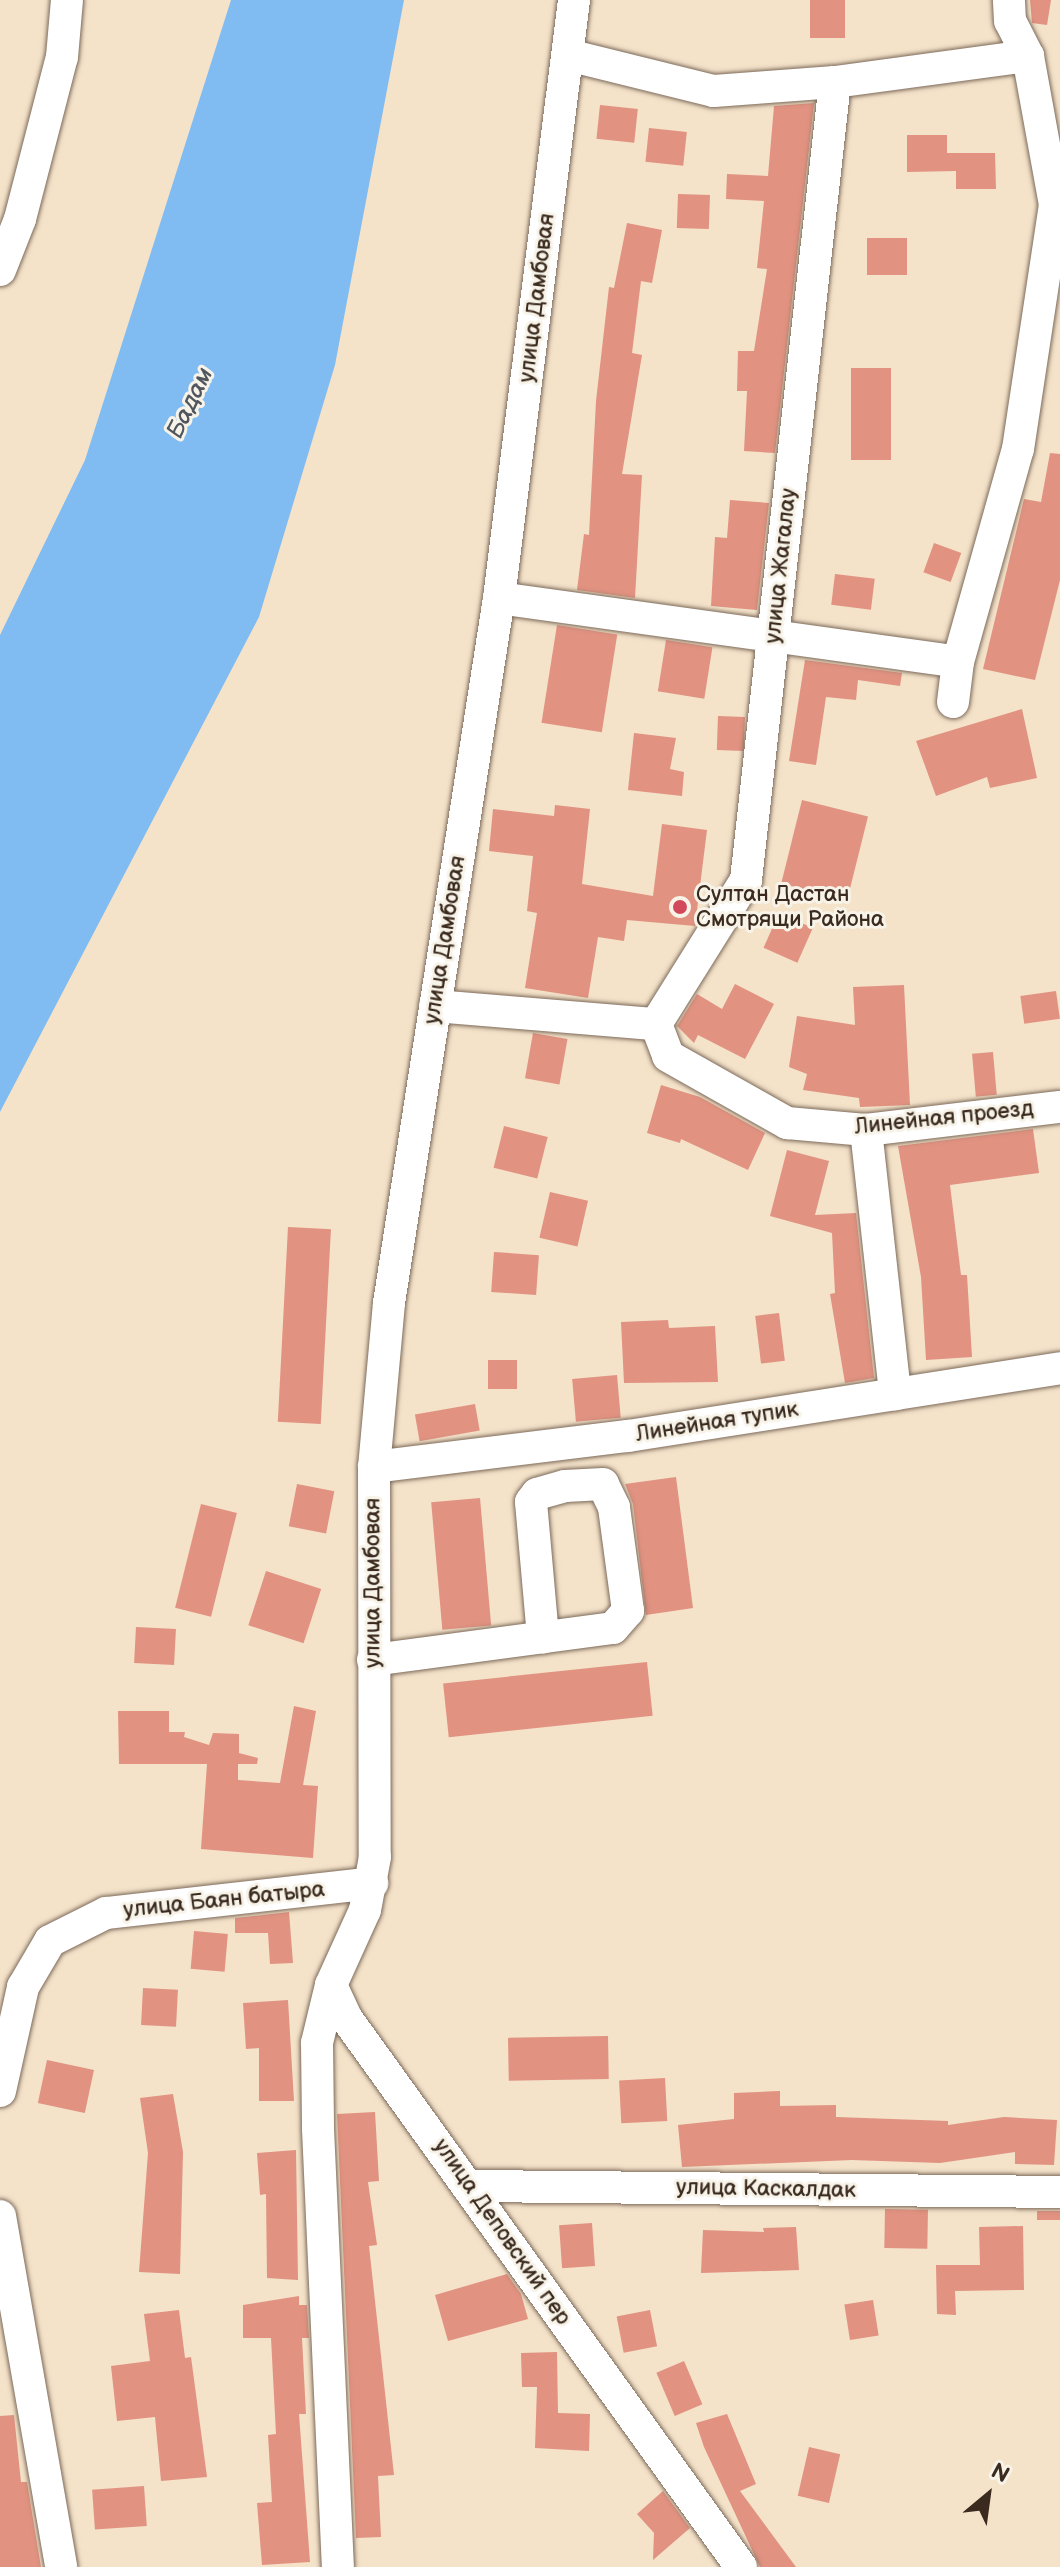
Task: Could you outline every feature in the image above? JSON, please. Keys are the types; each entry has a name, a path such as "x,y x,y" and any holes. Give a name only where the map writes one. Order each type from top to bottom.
{"street":[{"path":"0,270 20,219 62,57 67,0"},
{"name":"улица Дамбовая","path":"372,1883 374,1467 389,1303 499,598 574,0"},
{"path":"953,702 958,662 1018,449 1055,205 1028,56 1010,21 1009,0"},
{"path":"568,55 714,91 835,82 1028,56"},
{"name":"улица Жагалау","path":"656,1024 746,880 835,82"},
{"path":"499,598 958,662"},
{"path":"435,1006 656,1024"},
{"name":"Линейная проезд","path":"656,1024 668,1056 745,1103 787,1123 866,1130 1060,1107"},
{"path":"866,1130 895,1394"},
{"name":"Линейная тупик","path":"374,1467 628,1436 1060,1368"},
{"path":"373,1660 613,1628 628,1611 614,1507 603,1484 565,1486 537,1494 531,1502 543,1637"},
{"path":"338,2567 318,2129 317,2043 331,1985 372,1883"},
{"name":"улица Баян батыра","path":"0,2091 23,1987 50,1941 106,1913 372,1883"},
{"name":"улица Деповский пер","path":"331,1985 347,2019 472,2186 741,2567"},
{"name":"улица Каскалдак","path":"472,2186 1060,2192"},
{"path":"0,2216 61,2567"}],"water":[{"name":"Бадам","path":"231,0 404,0 335,365 259,617 0,1112 0,635 85,460"}],"building":[{"path":"810,0 845,0 845,38 810,38"},
{"path":"1030,0 1051,0 1047,25 1032,23"},
{"path":"814,103 775,453 744,451 747,391 737,391 738,351 754,351 767,269 757,268 764,201 726,199 727,174 768,176 774,106"},
{"path":"600,105 638,109 634,143 596,139"},
{"path":"649,128 687,132 683,166 645,162"},
{"path":"907,135 947,135 947,153 995,153 996,189 956,189 956,171 907,172"},
{"path":"678,194 710,195 709,229 677,228"},
{"path":"627,223 662,230 652,283 641,281 632,353 642,355 622,474 642,475 635,598 577,590 584,534 589,535 596,401 609,287 614,288"},
{"path":"867,238 907,238 907,275 867,275"},
{"path":"851,368 891,368 891,460 851,460"},
{"path":"1050,453 1060,454 1060,580 1035,680 983,669 1024,499 1041,502"},
{"path":"730,500 769,503 757,610 711,606 715,537 727,538"},
{"path":"934,543 961,553 951,582 923,572"},
{"path":"835,574 875,579 871,610 831,605"},
{"path":"557,625 617,635 602,732 542,723"},
{"path":"666,640 712,647 704,699 658,691"},
{"path":"805,660 902,673 900,686 858,680 856,700 826,697 816,765 789,761"},
{"path":"1022,709 1037,778 990,788 987,777 936,796 916,741"},
{"path":"718,716 745,717 744,751 717,750"},
{"path":"634,733 676,738 670,769 684,772 682,796 628,790"},
{"path":"802,800 868,816 847,900 781,883"},
{"path":"555,805 590,809 582,884 653,896 662,824 707,830 695,926 627,920 624,941 598,937 588,998 525,988 537,913 527,911 533,856 489,851 493,809 554,816"},
{"path":"779,913 813,928 797,963 764,948"},
{"path":"735,984 774,1004 745,1059 698,1035 694,1043 677,1026 697,994 722,1009"},
{"path":"904,985 910,1105 860,1107 859,1098 803,1090 807,1074 789,1067 797,1016 855,1025 853,987"},
{"path":"1056,991 1060,1019 1024,1024 1020,996"},
{"path":"533,1033 567,1039 559,1084 525,1078"},
{"path":"993,1052 997,1095 976,1097 972,1054"},
{"path":"661,1085 700,1097 765,1133 748,1170 681,1139 680,1143 647,1133"},
{"path":"504,1126 548,1137 537,1179 494,1168"},
{"path":"1033,1129 1039,1173 950,1185 961,1275 967,1275 972,1357 926,1360 921,1277 898,1146"},
{"path":"787,1150 829,1161 815,1215 856,1213 874,1378 845,1383 830,1294 835,1293 832,1233 770,1216"},
{"path":"550,1192 588,1201 577,1247 539,1238"},
{"path":"288,1227 331,1229 321,1424 278,1422"},
{"path":"494,1252 539,1255 536,1295 491,1292"},
{"path":"779,1313 785,1361 761,1364 755,1316"},
{"path":"668,1320 669,1328 715,1326 718,1382 624,1383 621,1322"},
{"path":"488,1360 517,1360 517,1389 488,1389"},
{"path":"617,1375 621,1418 576,1422 572,1379"},
{"path":"475,1404 480,1431 420,1441 415,1415"},
{"path":"676,1477 693,1608 646,1615 633,1504 625,1484"},
{"path":"297,1484 334,1491 326,1533 289,1526"},
{"path":"480,1498 491,1626 442,1630 431,1502"},
{"path":"201,1504 237,1513 211,1617 175,1608"},
{"path":"266,1571 321,1589 304,1643 248,1625"},
{"path":"136,1627 176,1629 174,1665 134,1663"},
{"path":"647,1662 653,1716 449,1737 443,1683"},
{"path":"294,1706 316,1711 303,1785 318,1786 313,1858 201,1849 207,1764 119,1764 118,1711 169,1711 169,1732 185,1732 184,1737 209,1745 213,1733 239,1734 239,1753 258,1758 257,1764 238,1764 238,1780 280,1783"},
{"path":"289,1912 293,1963 270,1964 268,1933 235,1933 235,1918"},
{"path":"194,1931 228,1934 225,1972 191,1969"},
{"path":"143,1988 178,1990 176,2027 141,2025"},
{"path":"288,2000 294,2101 259,2101 259,2048 246,2049 243,2003"},
{"path":"608,2036 609,2079 509,2081 508,2038"},
{"path":"47,2060 94,2070 85,2113 38,2103"},
{"path":"665,2078 667,2121 621,2123 619,2080"},
{"path":"780,2091 780,2106 836,2105 836,2117 948,2121 948,2125 1004,2117 1057,2120 1054,2165 1015,2164 1015,2152 940,2163 852,2160 682,2167 678,2125 734,2119 734,2093"},
{"path":"173,2094 183,2152 180,2274 139,2272 148,2153 140,2098"},
{"path":"375,2112 379,2181 368,2182 377,2245 369,2246 394,2475 378,2476 381,2537 356,2538 337,2114"},
{"path":"296,2150 298,2280 267,2278 266,2194 260,2195 257,2153"},
{"path":"885,2209 928,2210 927,2249 884,2248"},
{"path":"1037,2211 1060,2211 1060,2220 1037,2220"},
{"path":"592,2223 595,2266 562,2268 559,2225"},
{"path":"1023,2226 1024,2290 955,2291 956,2315 937,2314 936,2265 980,2265 979,2227"},
{"path":"796,2227 799,2270 701,2273 703,2230 764,2232 763,2228"},
{"path":"507,2274 521,2294 528,2319 448,2341 435,2295"},
{"path":"299,2296 299,2305 307,2305 309,2338 302,2338 306,2414 299,2414 310,2562 262,2565 257,2503 272,2502 268,2435 276,2434 271,2338 243,2338 243,2305"},
{"path":"873,2300 879,2336 850,2340 844,2305"},
{"path":"179,2310 185,2358 191,2357 207,2477 161,2481 155,2417 117,2421 111,2366 150,2361 144,2314"},
{"path":"650,2310 657,2346 624,2353 617,2316"},
{"path":"557,2352 558,2413 590,2414 589,2451 535,2448 537,2387 522,2387 521,2353"},
{"path":"684,2361 702,2404 675,2416 656,2373"},
{"path":"727,2414 756,2484 740,2491 796,2567 760,2567 704,2447 696,2423"},
{"path":"14,2415 21,2482 27,2482 41,2567 0,2567 0,2416"},
{"path":"809,2447 840,2454 829,2503 798,2496"},
{"path":"144,2486 147,2526 95,2530 92,2490"},
{"path":"663,2491 690,2528 653,2560 654,2533 637,2514"}],"place":[{"name":"Султан Дастан Смотрящи Района","path":"680,907"}]}
